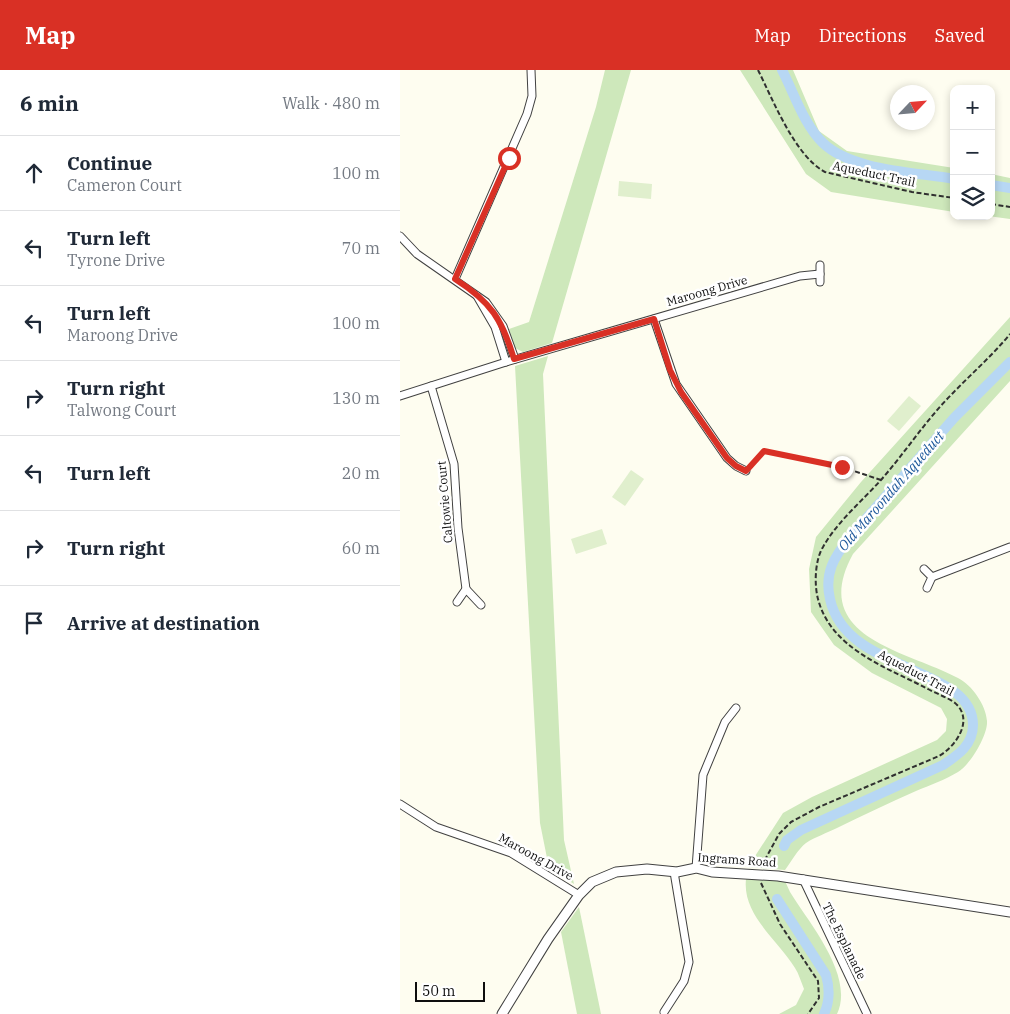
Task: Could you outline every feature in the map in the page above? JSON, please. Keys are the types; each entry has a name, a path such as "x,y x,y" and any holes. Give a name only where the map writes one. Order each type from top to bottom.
{"street":[{"path":"455,279 528,114 532,96 531,70"},
{"path":"400,236 417,254 486,302 497,315 506,332 514,359"},
{"path":"820,266 820,282"},
{"name":"Maroong Drive","path":"400,396 514,359 800,276 820,274"},
{"path":"477,296 495,326 506,362"},
{"path":"654,319 670,370 681,392 727,458 736,466 746,471"},
{"name":"Caltowie Court","path":"430,386 454,464 458,528 466,589"},
{"path":"927,588 932,577 1010,547"},
{"path":"924,569 932,577"},
{"path":"457,602 466,589 481,605"},
{"path":"696,868 704,775 725,722 736,708"},
{"name":"Maroong Drive","path":"400,804 436,827 510,853 579,895"},
{"name":"Ingrams Road","path":"502,1014 544,946 579,895 592,882 616,872 647,869 674,872 696,868 712,872 758,874 803,879 1010,912"},
{"path":"664,1012 684,981 689,962 674,872"},
{"name":"The Esplanade","path":"803,879 868,1014"},
{"path":"860,1014 863,1004"}],"path":[{"name":"Aqueduct Trail","path":"758,70 796,142 818,168 825,172 912,192 950,197"},
{"path":"995,205 1010,207"},
{"name":"Aqueduct Trail","path":"758,874 779,834 791,822 939,756 953,747 962,730 960,713 955,704 856,651 830,626 819,601 816,586 818,568 823,546 881,480 951,394 996,352 1010,334"},
{"path":"746,471 764,451 842,467 881,480"},
{"path":"758,874 772,909 818,981 819,998 808,1014"}],"green space":[{"path":"605,70 631,70 552,343 523,352 515,348 509,329 529,322 596,107"},
{"path":"740,70 793,70 819,131 847,151 950,167 950,211 831,192 806,174"},
{"path":"995,175 1010,178 1010,219 995,217"},
{"path":"619,181 652,184 651,199 618,196"},
{"path":"1010,317 1010,381 853,554 842,582 843,605 853,623 869,637 891,649 958,678 973,690 981,702 986,715 987,727 985,734 968,763 958,772 806,843 785,870 748,867 783,813 812,797 937,740 946,731 947,719 941,708 872,673 834,645 811,612 809,569 816,537 861,482"},
{"path":"548,356 543,374 564,840 574,884 549,868 540,823 515,366"},
{"path":"909,396 921,406 899,431 887,421"},
{"path":"631,470 644,479 625,506 612,497"},
{"path":"602,529 607,544 576,554 571,539"},
{"path":"746,879 785,881 790,892 818,934 835,967 840,983 841,999 837,1014 779,1014 796,1005 804,989 795,968 755,916 746,892"},
{"path":"579,907 601,1014 577,1014 561,932"}],"waterway":[{"name":"Old Maroondah Aqueduct","path":"782,70 810,127 816,136 835,152 867,165 950,178"},
{"name":"Old Maroondah Aqueduct","path":"995,186 1010,188"},
{"name":"Old Maroondah Aqueduct","path":"784,846 787,840 801,830 943,765 964,749 970,738 973,725 968,705 953,691 882,656 859,642 841,623 830,599 828,581 835,559 850,537 954,418 1010,362"},
{"name":"Old Maroondah Aqueduct","path":"777,899 826,975 829,995 824,1014"}],"route":[{"path":"509,158 455,279 483,299 492,308 506,332 514,359 654,319 676,384 727,458 736,466 746,471 764,451 842,467"}]}
